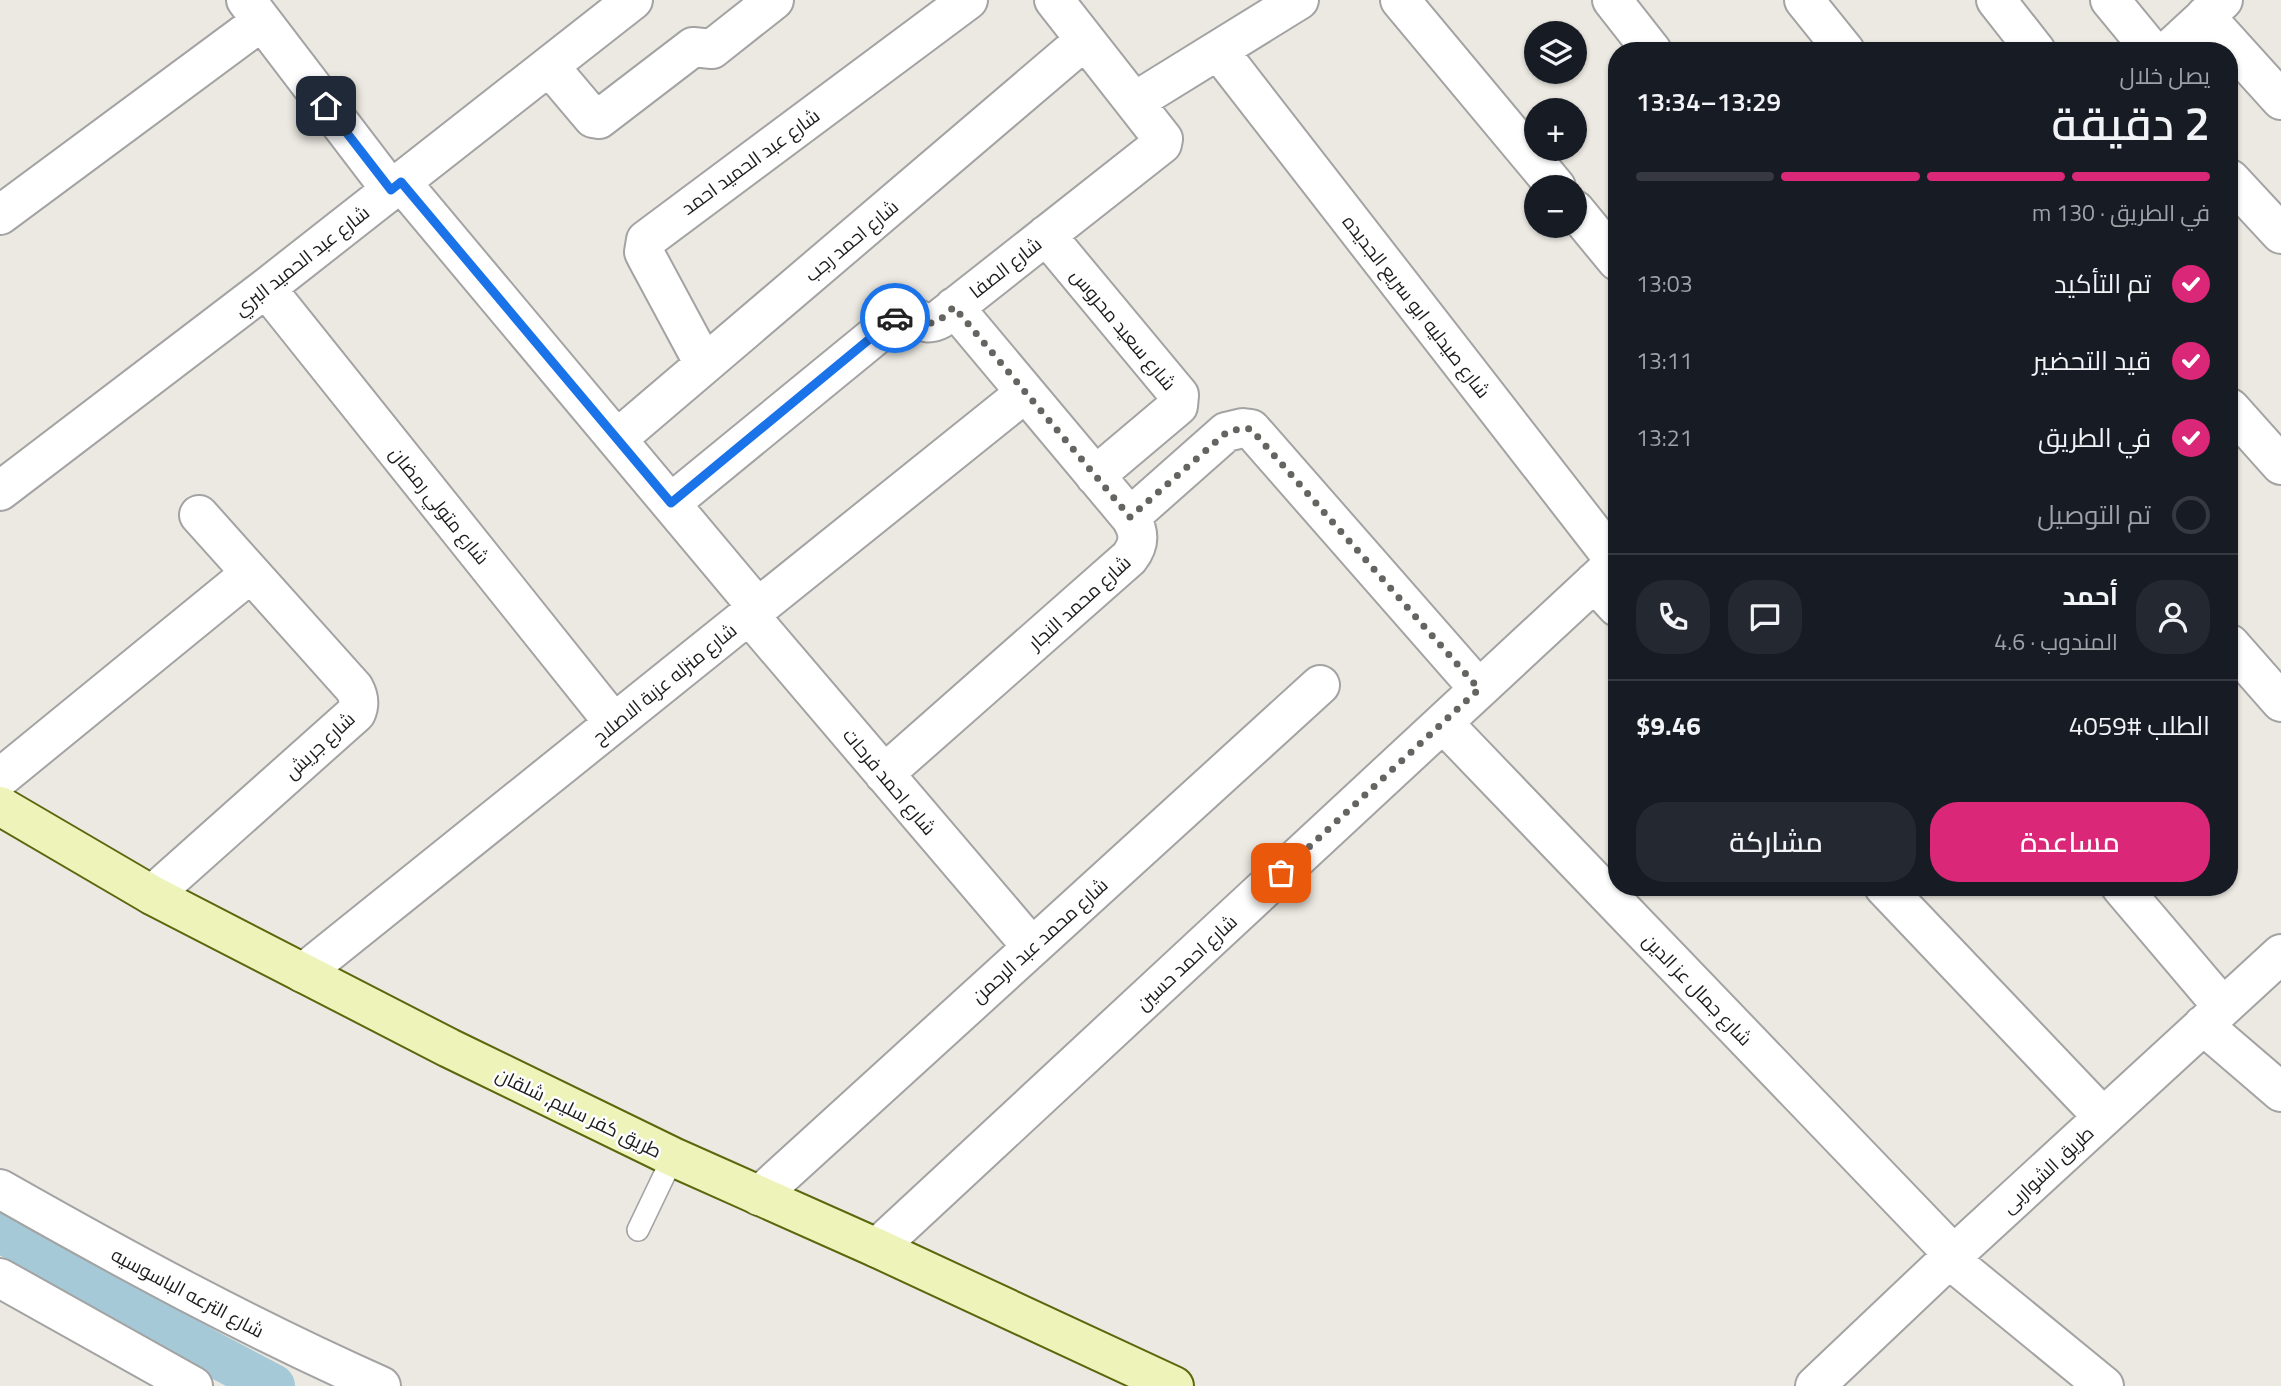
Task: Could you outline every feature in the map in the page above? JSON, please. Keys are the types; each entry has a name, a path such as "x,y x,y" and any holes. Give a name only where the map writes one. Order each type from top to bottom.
{"street":[{"path":"549,66 593,118 599,119 693,47 712,49 774,0"},
{"name":"شارع عبد الحميد احمد","path":"704,364 644,252 646,240 968,0"},
{"name":"شارع الصفا","path":"671,503 898,317 908,315 923,323 940,319 1162,144 1163,139 1054,0"},
{"path":"1134,102 1298,0"},
{"path":"1400,0 1546,175"},
{"path":"1612,0 1644,42"},
{"path":"1804,0 1838,42"},
{"path":"1996,0 2029,42"},
{"path":"2110,0 2145,42"},
{"name":"شارع عبد الحميد البري","path":"0,491 267,288 549,66 607,8"},
{"path":"2178,42 2214,8 2281,100"},
{"path":"0,215 254,10"},
{"name":"شارع احمد فرحات","path":"254,10 396,186 671,503 753,611 884,774 1032,947"},
{"name":"شارع احمد رجب","path":"617,439 1086,40"},
{"name":"شارع صيدليه ابو سريع الجديده","path":"1218,50 1608,574"},
{"path":"2238,188 2281,234"},
{"path":"1587,225 1608,250"},
{"name":"شارع سعيد محروس","path":"1046,235 1179,395 1178,406 1095,476"},
{"name":"شارع متولي رمضان","path":"267,288 614,723"},
{"path":"954,307 1130,517 1227,432 1251,429 1479,689"},
{"name":"شارع منزله عزبة الاصلاح","path":"303,973 1025,393"},
{"path":"2238,417 2281,465"},
{"name":"شارع جريش","path":"152,895 356,713 359,706 354,688 199,515"},
{"name":"شارع محمد النجار","path":"884,774 1129,558 1138,543 1138,534 1130,517"},
{"path":"0,778 251,573"},
{"name":"شارع احمد حسين","path":"877,1248 1479,689 1608,581"},
{"path":"2238,652 2281,702"},
{"name":"شارع محمد عبد الرحمن","path":"759,1196 1320,685"},
{"name":"شارع جمال عز الدين","path":"1443,723 1952,1257 2104,1386"},
{"name":"طريق كفر سليم, شلقان","path":"0,806 152,895 449,1048 673,1157 1174,1386"},
{"path":"1893,896 2103,1117"},
{"path":"2127,896 2213,1016 2281,1092"},
{"name":"طريق الشواربى","path":"1815,1386 2281,954"},
{"name":"شارع الترعه الباسوسيه","path":"0,1189 102,1247 284,1342 381,1386"},
{"path":"0,1278 193,1386"}],"lane":[{"path":"638,1230 673,1157"}],"waterway":[{"path":"0,1230 207,1351 273,1386"}],"way so far":[{"path":"895,318 903,314 914,316 923,323 935,322 954,307 1130,517 1220,437 1234,429 1251,429 1479,689 1281,873"}],"route":[{"path":"326,106 391,190 401,182 671,503 895,318"}]}
